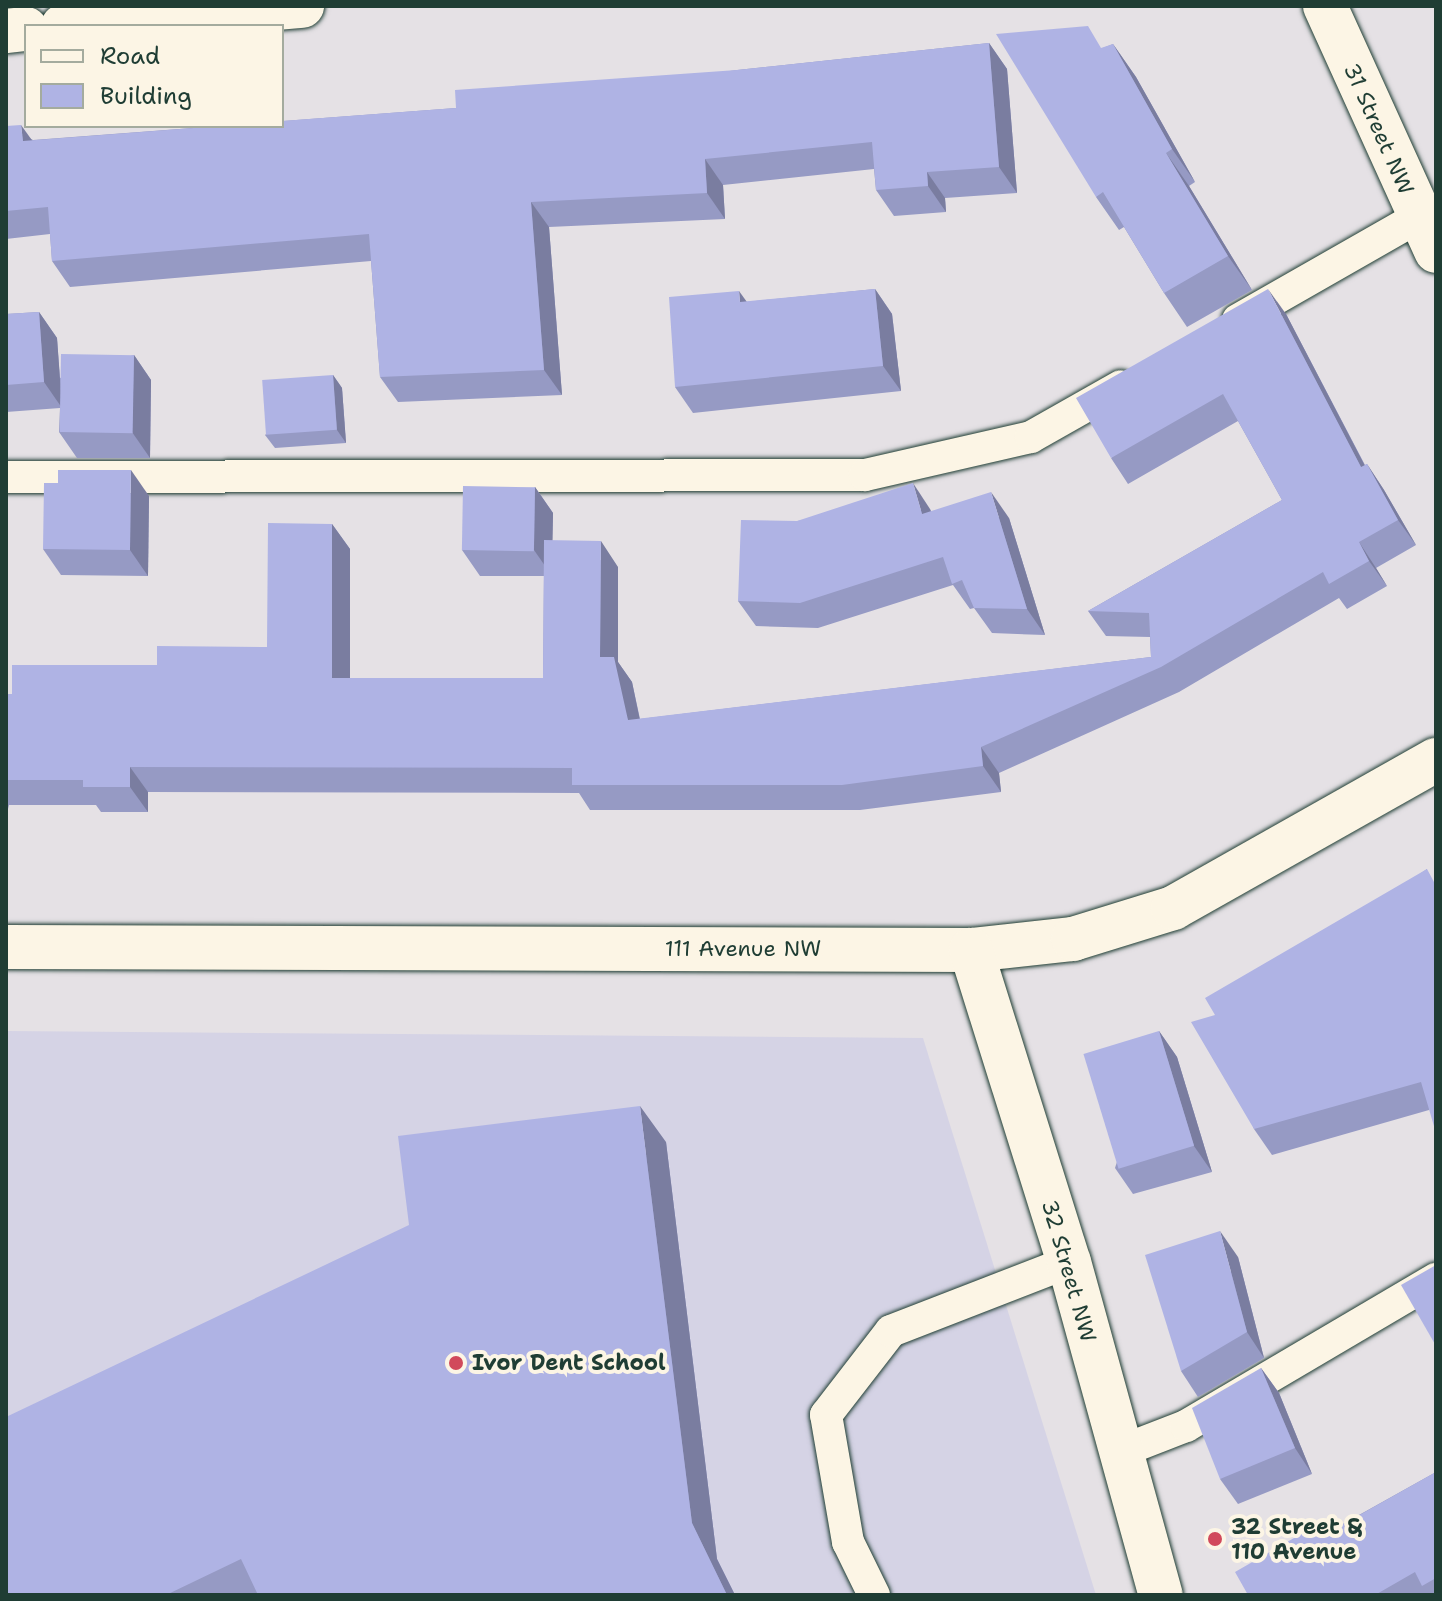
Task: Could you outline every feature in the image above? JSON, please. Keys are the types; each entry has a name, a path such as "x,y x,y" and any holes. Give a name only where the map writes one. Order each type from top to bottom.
{"street":[{"path":"87,24 302,6"},
{"name":"31 Street NW","path":"1325,6 1427,234"},
{"name":"111 Avenue NW","path":"6,947 971,950 1073,939 1173,908 1436,760"},
{"name":"32 Street NW","path":"971,950 1069,1262 1119,1452 1161,1595"}],"lane":[{"path":"1211,335 1427,234"},
{"path":"6,477 865,475 1031,437 1155,367"},
{"path":"874,1595 848,1542 826,1415 891,1331 1069,1262"},
{"path":"1119,1452 1186,1426 1436,1279"}],"shaded area":[{"path":"6,1031 923,1038 1096,1595 6,1595"}],"building":[{"path":"1088,26 1101,48 1113,44 1172,149 1166,153 1228,256 1164,293 1103,192 1096,197 996,34"},
{"path":"989,43 999,167 927,172 928,186 876,190 872,142 705,159 707,193 531,202 544,370 380,377 369,234 52,261 48,207 6,211 6,126 21,125 23,141 194,128 284,128 284,121 456,108 455,90 737,70"},
{"path":"875,289 883,366 675,387 669,297 739,291 740,302"},
{"path":"1268,289 1361,467 1367,464 1398,520 1359,542 1369,561 1329,584 1323,572 1161,667 981,747 983,766 842,785 572,785 572,768 130,767 130,787 83,787 83,780 6,780 6,694 12,694 12,665 157,665 157,646 267,647 268,523 332,524 332,678 543,678 544,540 601,541 600,657 614,657 628,720 1151,657 1149,613 1088,611 1282,500 1223,394 1111,458 1076,398"},
{"path":"39,312 44,382 6,385 6,314"},
{"path":"61,354 134,355 133,433 60,432"},
{"path":"333,375 337,430 266,435 262,380"},
{"path":"58,470 131,470 130,550 43,549 44,483 58,483"},
{"path":"913,483 922,514 991,492 1027,609 974,608 962,580 952,584 943,557 800,603 738,601 741,520 797,521"},
{"path":"463,486 535,487 534,551 462,550"},
{"path":"1427,869 1436,881 1436,1133 1421,1082 1254,1129 1191,1022 1215,1015 1205,998"},
{"path":"1159,1031 1194,1146 1119,1169 1083,1054"},
{"name":"Ivor Dent School","path":"640,1106 692,1523 727,1595 258,1595 241,1559 166,1595 6,1595 6,1417 409,1225 398,1136"},
{"path":"1220,1231 1247,1332 1181,1371 1145,1255"},
{"path":"1436,1265 1436,1346 1401,1285"},
{"path":"1261,1368 1295,1448 1220,1479 1192,1408"},
{"path":"1436,1472 1436,1578 1422,1586 1415,1572 1375,1595 1248,1595 1235,1572 1334,1515 1340,1526"}],"place":[{"name":"Ivor Dent School","path":"456,1363"},
{"name":"32 Street & 110 Avenue","path":"1215,1539"}]}
